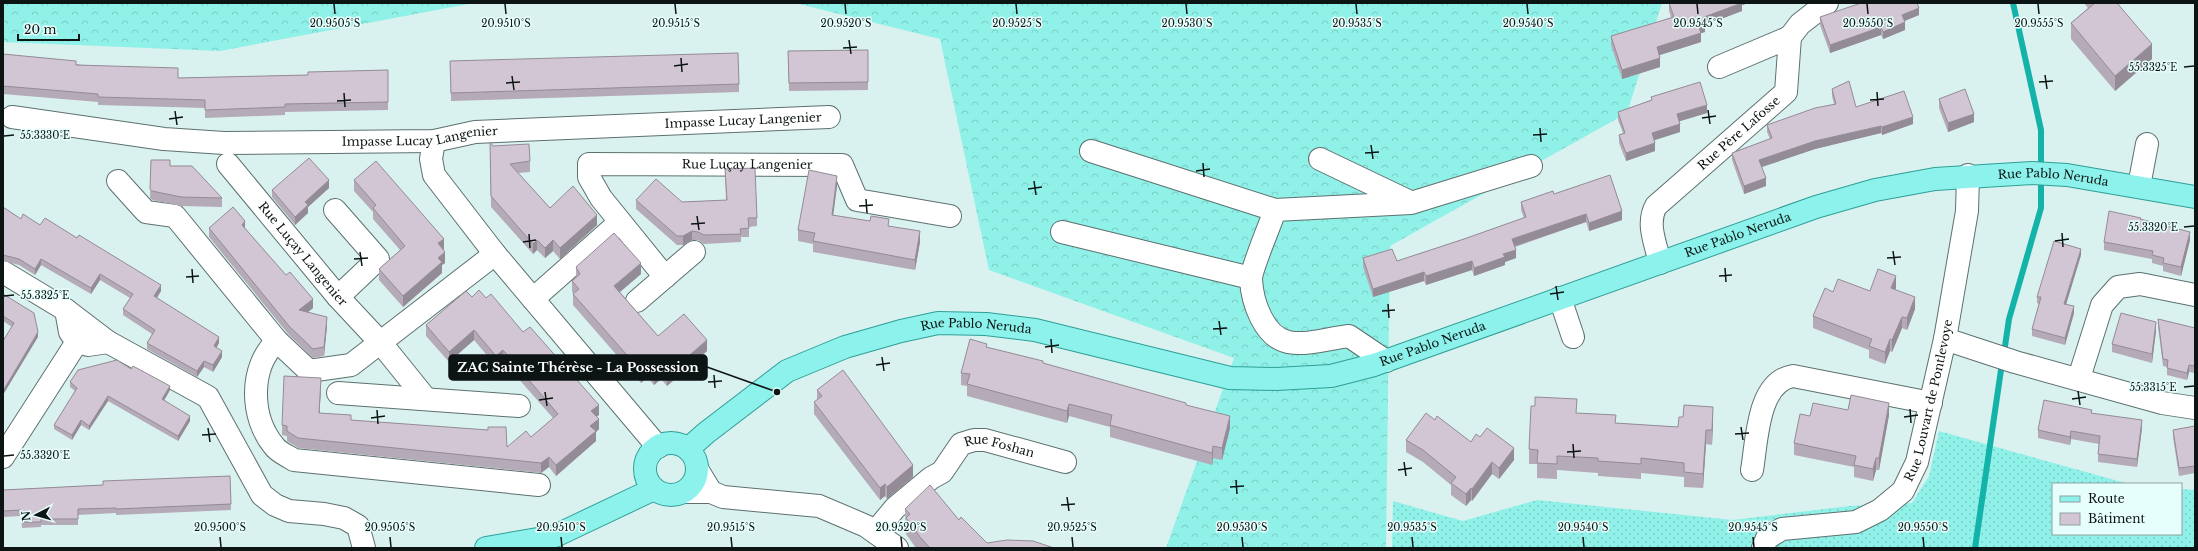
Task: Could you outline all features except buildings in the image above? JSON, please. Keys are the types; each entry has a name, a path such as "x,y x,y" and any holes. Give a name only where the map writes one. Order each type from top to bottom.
{"main road":[{"name":"Rue Pablo Neruda","path":"688,449 706,433 787,371 845,347 901,330 938,323 986,324 1035,330 1230,378 1276,379 1331,376 1386,361 1816,208 1875,190 1935,179 2032,173 2139,186 2195,197"},
{"path":"673,444 688,449 693,455 697,470 693,482 684,492 669,495 654,489 646,475 645,467 647,459 658,447 673,444"},
{"path":"486,548 555,536 654,489"}],"street":[{"path":"1719,67 1790,37 1800,24 1827,3"},
{"name":"Rue Père Lafosse","path":"1660,263 1650,223 1651,215 1656,206 1786,92 1790,37"},
{"name":"Impasse Lucay Langenier","path":"12,117 164,139 224,143 434,141 475,132 829,117"},
{"path":"434,141 431,159 434,175 495,254 658,447"},
{"path":"2139,186 2147,144"},
{"path":"1091,151 1275,210 1411,203 1531,166"},
{"path":"1320,159 1411,203"},
{"name":"Rue Luçay Langenier","path":"228,164 338,297 380,342 426,399"},
{"name":"Rue Luçay Langenier","path":"665,277 601,198 589,177 588,164 842,165 857,200 950,216"},
{"name":"Rue Louvart de Pontlevoye","path":"1763,548 1767,538 1782,529 1856,522 1880,510 1904,490 1918,462 1945,339 1968,211 1968,176"},
{"path":"118,181 146,212 175,216 277,341 309,371 351,365 495,254"},
{"path":"336,210 378,259 338,297"},
{"path":"1275,210 1251,278 1264,324 1280,339 1301,343 1349,336 1386,361"},
{"path":"533,299 620,222"},
{"path":"1062,232 1251,278"},
{"path":"637,301 694,252"},
{"path":"3,272 66,310 108,342 208,397 262,495 275,505 289,511 324,514 344,518 358,526 364,548"},
{"path":"2079,378 2102,305 2118,288 2140,284 2195,295"},
{"path":"1560,298 1573,337"},
{"path":"66,310 70,332 78,342 88,345 108,342"},
{"path":"1945,339 2015,362 2079,378 2162,403 2195,408"},
{"path":"277,341 268,350 260,368 257,388 258,415 274,446 294,460 539,485"},
{"path":"3,457 78,342"},
{"path":"1752,470 1762,411 1767,394 1784,378 1793,376 1931,404"},
{"path":"338,393 519,406"},
{"name":"Rue Foshan","path":"875,532 895,508 931,478 942,472 961,444 974,440 985,440 1065,462"},
{"path":"697,470 710,492"},
{"path":"684,492 710,492 723,497 819,506 875,532 897,548"}],"green space":[{"path":"3,3 474,3 220,51 3,42"},
{"path":"795,3 1662,3 1627,113 1390,246 1386,548 1166,548 1234,358 989,270 940,39"},
{"path":"1939,431 2125,483 2052,483 2052,535 2182,535 2182,489 2195,490 2195,548 1392,548 1393,501 1463,521 1537,500 1733,520 1849,506 1912,503 1929,476"}],"waterway":[{"path":"2004,353 2009,319 2041,208 2041,130 2013,3"},
{"path":"1975,548 2002,363"}],"place":[{"name":"ZAC Sainte Thérèse - La Possession","path":"777,392"}]}
